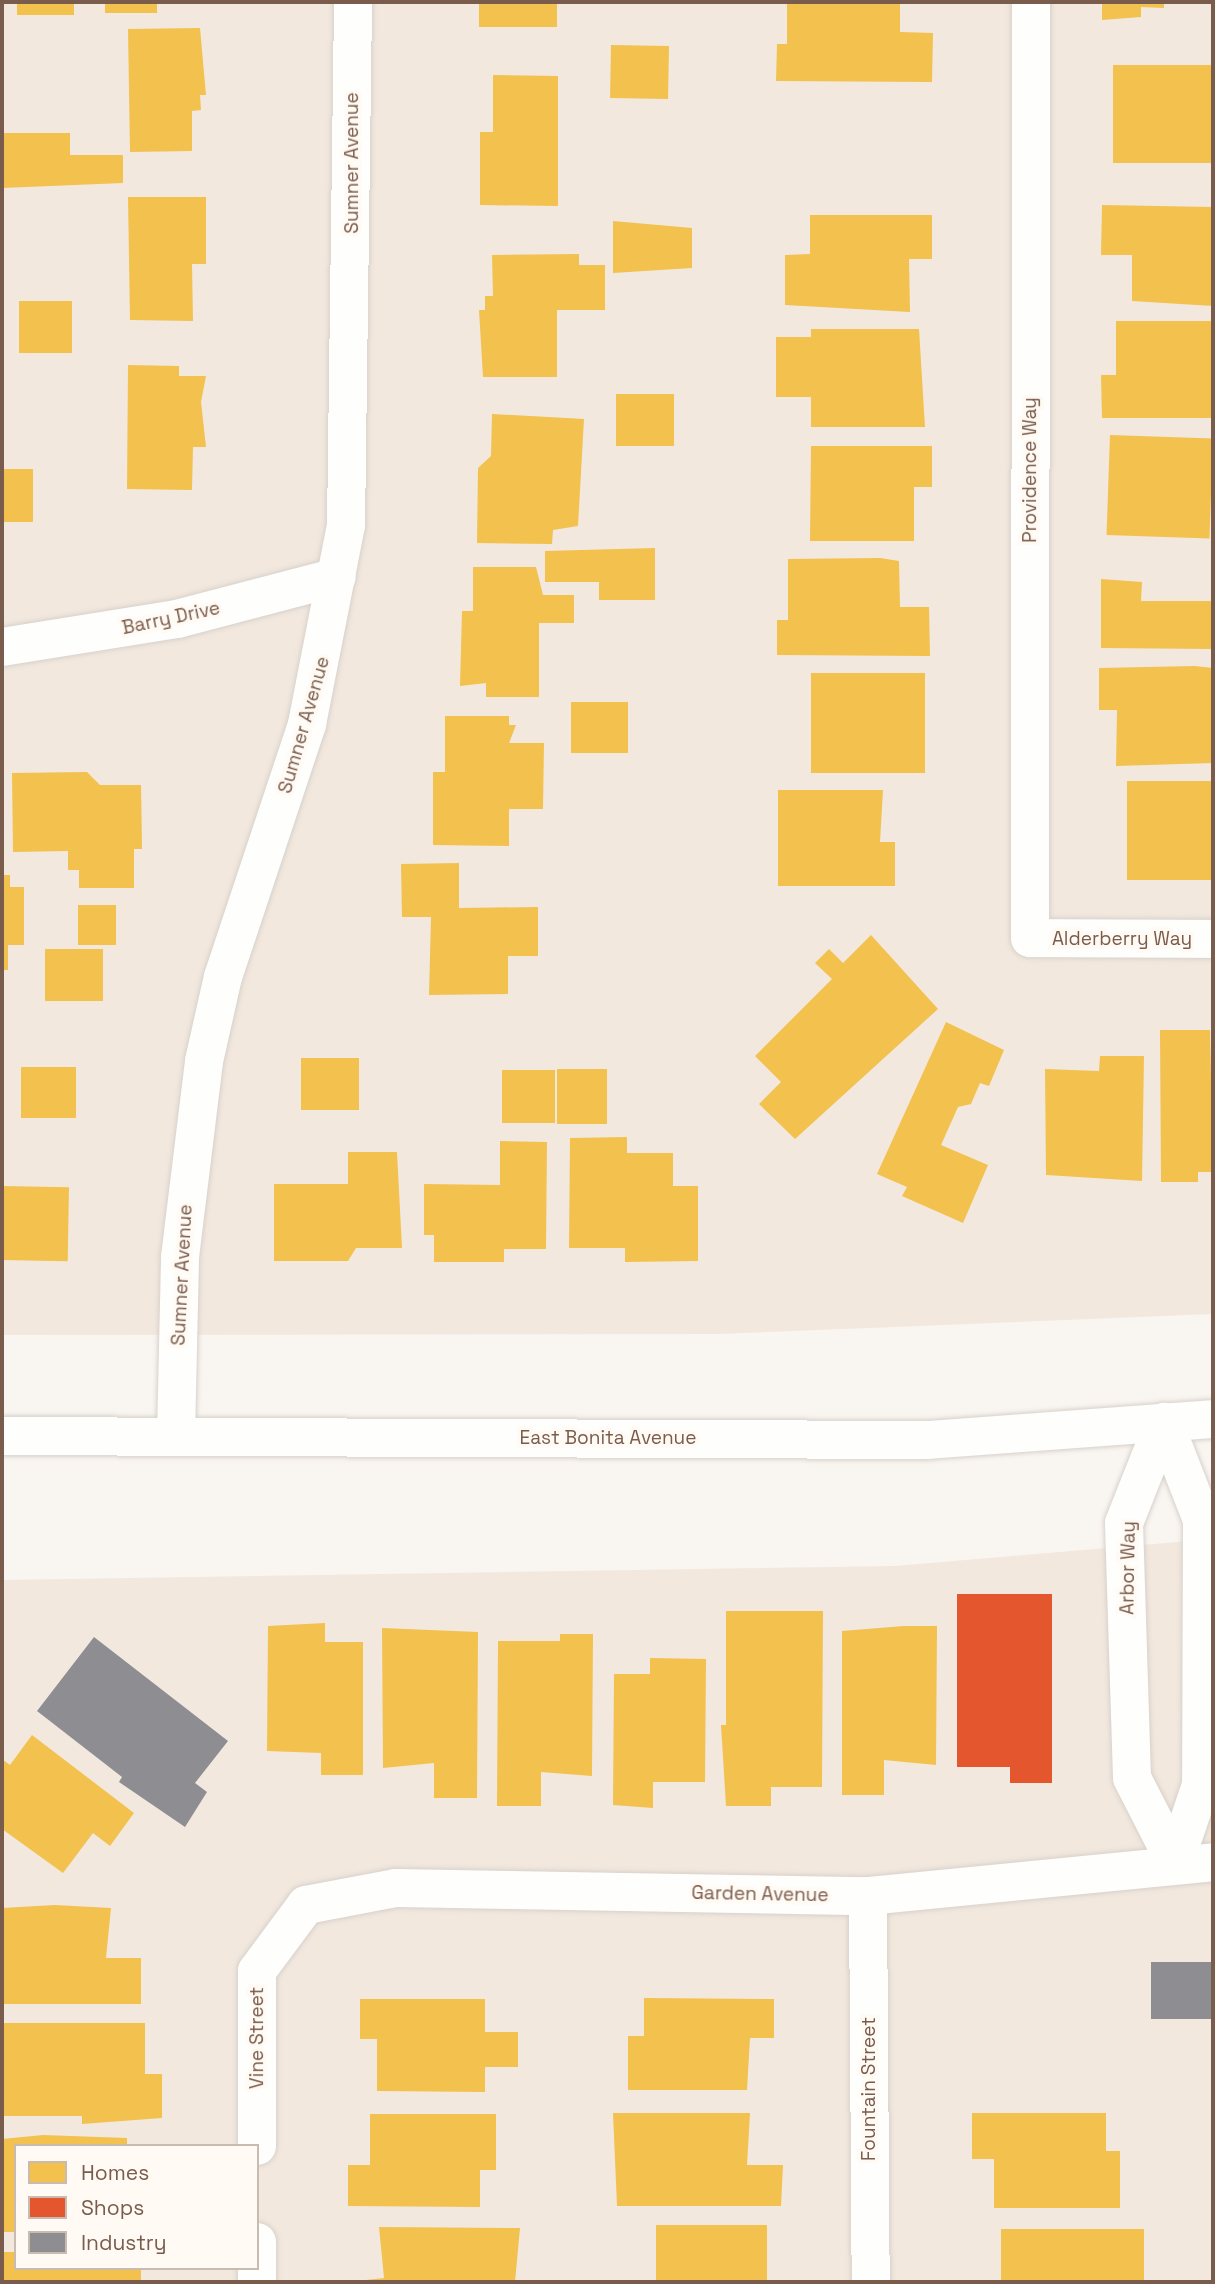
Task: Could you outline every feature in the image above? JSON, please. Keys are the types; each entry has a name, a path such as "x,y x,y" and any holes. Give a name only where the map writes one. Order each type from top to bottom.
{"street":[{"name":"Sumner Avenue","path":"176,1436 180,1257 204,1061 223,977 307,724 337,577 352,426 353,2"},
{"name":"Providence Way","path":"1030,938 1031,2"},
{"name":"Barry Drive","path":"2,647 177,619 337,577"},
{"name":"Alderberry Way","path":"1030,938 1213,939"},
{"name":"East Bonita Avenue","path":"2,1436 928,1440 1213,1419"},
{"path":"1164,1422 1202,1520 1201,1785 1175,1862"},
{"name":"Arbor Way","path":"1164,1422 1124,1523 1132,1779 1175,1862"},
{"name":"Garden Avenue","path":"306,1905 396,1888 868,1896 1175,1862 1213,1862"},
{"name":"Fountain Street","path":"868,1896 871,2282"},
{"name":"Vine Street","path":"257,2144 257,1971 306,1905"}],"shaded area":[{"path":"2,2 1213,2 1213,1314 720,1334 2,1335"},
{"path":"1213,1539 1213,2282 2,2282 2,1580 895,1566"}],"building: Homes":[{"path":"17,2 74,2 74,15 17,15"},
{"path":"105,2 157,2 157,13 105,13"},
{"path":"479,2 557,2 557,27 479,27"},
{"path":"787,2 900,2 900,32 933,33 932,82 776,81 777,44 787,44"},
{"path":"1102,2 1164,2 1164,8 1141,7 1141,17 1102,20"},
{"path":"200,28 206,95 200,95 201,110 192,111 192,151 130,152 128,29"},
{"path":"611,45 669,46 668,99 610,98"},
{"path":"1113,65 1213,65 1213,163 1113,163"},
{"path":"493,75 558,76 558,206 480,205 480,132 493,132"},
{"path":"2,133 70,133 70,155 123,155 123,183 2,188"},
{"path":"128,197 206,197 206,264 192,264 193,321 130,320"},
{"path":"1102,205 1213,207 1213,306 1132,301 1132,255 1101,255"},
{"path":"810,215 932,215 932,259 909,259 910,312 785,305 785,255 810,254"},
{"path":"613,221 692,228 692,268 613,273"},
{"path":"579,254 579,265 605,265 605,310 557,310 557,377 483,377 479,310 485,310 485,296 493,296 492,255"},
{"path":"19,301 72,301 72,353 19,353"},
{"path":"1116,321 1213,321 1213,418 1102,418 1101,375 1116,375"},
{"path":"811,329 919,329 925,427 811,427 811,397 776,397 776,337 811,337"},
{"path":"128,365 179,366 179,376 206,376 201,402 206,447 193,447 192,490 127,489"},
{"path":"616,394 674,394 674,446 616,446"},
{"path":"492,414 584,419 578,526 553,530 552,544 477,543 478,468 491,456"},
{"path":"1110,435 1213,439 1209,539 1107,535"},
{"path":"811,446 932,446 932,487 914,487 914,541 810,541"},
{"path":"2,469 33,469 33,522 2,522"},
{"path":"655,548 655,600 599,600 599,582 545,582 545,551"},
{"path":"880,558 899,561 900,607 929,607 930,656 777,655 777,620 788,620 788,559"},
{"path":"473,567 536,567 543,595 574,595 574,623 539,623 539,697 486,697 486,683 460,686 462,611 473,611"},
{"path":"1101,579 1142,582 1141,601 1213,601 1213,649 1101,648"},
{"path":"1099,668 1213,668 1213,763 1116,766 1117,710 1099,710"},
{"path":"811,673 925,673 925,773 811,773"},
{"path":"571,702 628,702 628,753 571,753"},
{"path":"445,716 509,716 509,725 516,725 509,743 544,743 543,809 509,809 509,846 433,845 433,772 445,772"},
{"path":"87,772 100,785 141,785 142,849 134,849 134,888 79,888 79,870 68,870 68,851 13,852 12,773"},
{"path":"1127,781 1213,781 1213,880 1127,880"},
{"path":"778,790 883,790 880,842 895,842 895,886 778,886"},
{"path":"459,863 459,908 538,907 538,956 508,956 508,994 429,995 431,917 402,917 401,864"},
{"path":"2,875 10,875 10,887 24,887 24,945 8,945 8,970 2,970"},
{"path":"78,905 116,905 116,945 78,945"},
{"path":"871,935 938,1009 795,1139 759,1104 781,1082 755,1056 832,979 815,963 829,949 843,963"},
{"path":"45,949 103,949 103,1001 45,1001"},
{"path":"946,1022 1004,1050 989,1086 980,1083 971,1104 958,1107 941,1145 988,1165 963,1223 902,1196 907,1187 877,1174"},
{"path":"1160,1030 1210,1030 1213,1172 1198,1172 1198,1182 1161,1182"},
{"path":"1100,1056 1144,1056 1142,1181 1046,1175 1045,1069 1099,1071"},
{"path":"301,1058 359,1058 359,1110 301,1110"},
{"path":"21,1067 76,1067 76,1118 21,1118"},
{"path":"557,1069 607,1069 607,1124 557,1124"},
{"path":"502,1070 555,1070 555,1123 502,1123"},
{"path":"627,1137 627,1153 673,1153 673,1186 698,1186 698,1261 625,1262 625,1248 569,1248 570,1138"},
{"path":"500,1141 547,1142 546,1249 504,1249 504,1262 434,1262 434,1235 424,1235 424,1184 500,1185"},
{"path":"348,1152 397,1152 402,1248 356,1248 348,1261 274,1261 274,1184 348,1184"},
{"path":"2,1186 69,1187 68,1261 2,1260"},
{"path":"726,1611 823,1611 822,1787 771,1787 771,1806 726,1806 721,1725 726,1725"},
{"path":"325,1623 325,1642 363,1642 363,1775 321,1775 321,1753 267,1751 268,1626"},
{"path":"937,1626 936,1765 884,1760 884,1795 842,1795 842,1631"},
{"path":"382,1628 478,1632 477,1798 434,1798 434,1763 383,1768"},
{"path":"560,1634 593,1634 592,1776 541,1772 541,1806 497,1806 498,1641 560,1641"},
{"path":"650,1658 706,1659 705,1782 653,1782 653,1808 613,1805 614,1674 650,1674"},
{"path":"32,1735 134,1813 110,1846 93,1833 63,1873 2,1829 2,1759 10,1765"},
{"path":"55,1905 111,1908 106,1958 141,1958 141,2004 2,2004 2,1908"},
{"path":"644,1998 774,1999 774,2038 750,2038 747,2090 628,2090 628,2036 644,2036"},
{"path":"360,1999 485,1999 485,2032 518,2032 518,2067 485,2067 485,2092 377,2091 377,2039 360,2039"},
{"path":"2,2023 145,2023 145,2074 162,2074 162,2118 82,2124 82,2116 2,2116"},
{"path":"613,2113 750,2113 747,2165 783,2165 781,2206 617,2206"},
{"path":"972,2113 1106,2113 1106,2151 1120,2151 1120,2208 994,2208 994,2159 972,2159"},
{"path":"370,2114 496,2114 496,2170 480,2170 480,2207 348,2206 348,2165 370,2165"},
{"path":"43,2135 127,2138 127,2144 14,2144 14,2232 2,2232 2,2139"},
{"path":"656,2225 767,2225 767,2282 656,2282"},
{"path":"379,2227 520,2228 515,2282 348,2282 384,2278"},
{"path":"1001,2229 1144,2229 1144,2282 1001,2282"},
{"path":"2,2252 14,2252 14,2270 141,2270 141,2282 2,2282"}],"building: Shops":[{"path":"957,1594 1052,1594 1052,1783 1010,1783 1010,1767 957,1767"}],"building: Industry":[{"path":"94,1637 228,1741 195,1783 207,1792 185,1827 119,1782 122,1777 37,1711"},
{"path":"1151,1962 1213,1962 1213,2019 1151,2019"}]}
